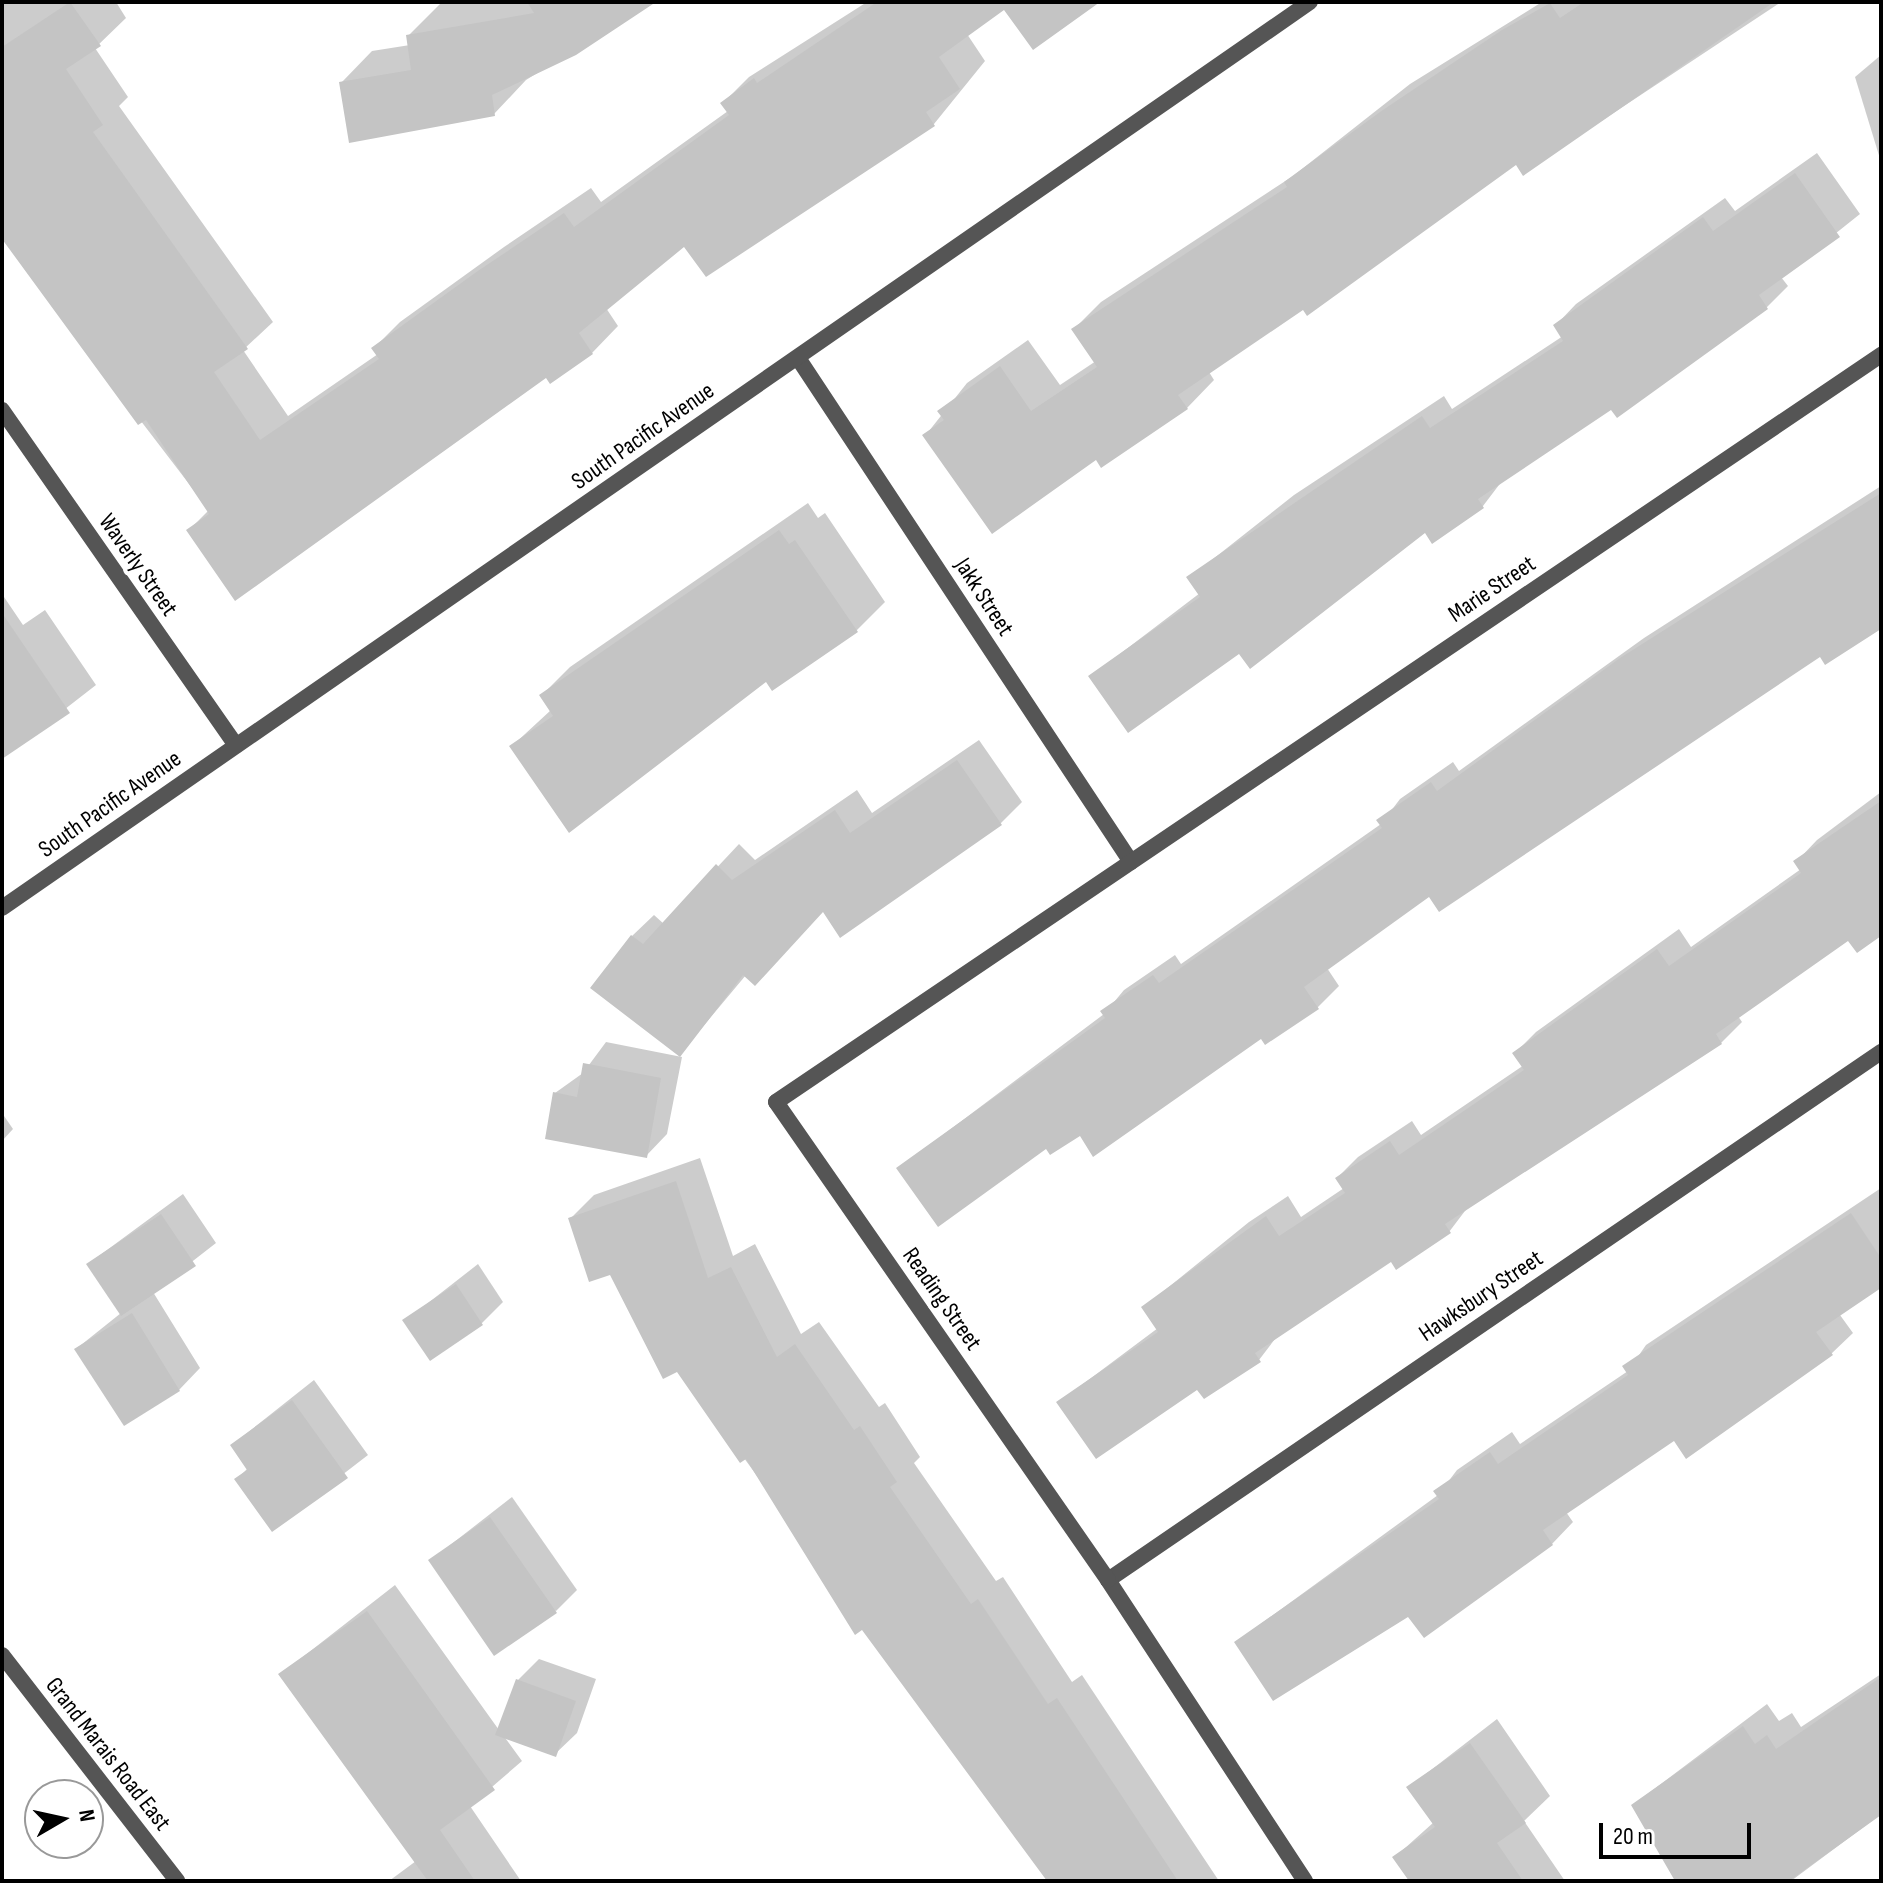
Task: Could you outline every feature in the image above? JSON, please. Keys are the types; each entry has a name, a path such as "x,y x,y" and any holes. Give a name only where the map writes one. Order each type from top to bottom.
{"street":[{"name":"South Pacific Avenue","path":"2,908 1310,2"},
{"name":"Marie Street","path":"1131,862 1881,355"},
{"name":"Jakk Street","path":"798,358 1131,862"},
{"name":"Waverly Street","path":"2,410 236,746"},
{"name":"Reading Street","path":"1131,862 776,1102 1108,1580 1305,1881"},
{"name":"Hawksbury Street","path":"1108,1580 1881,1052"},
{"name":"Grand Marais Road East","path":"2,1655 177,1881"}],"building":[{"path":"70,2 101,46 66,69 103,125 93,132 248,349 214,372 260,440 379,359 371,348 475,273 564,213 574,227 729,115 720,103 754,78 757,83 877,2 1100,2 1033,50 1004,10 939,57 960,89 926,112 935,126 706,277 684,247 579,333 593,354 550,384 546,378 235,601 186,530 209,514 146,420 138,425 2,239 2,47"},
{"path":"527,2 656,2 576,55 492,95 495,116 349,143 339,82 411,70 406,35 534,13"},
{"path":"1584,2 1774,2 1523,176 1516,165 1307,316 1303,310 1178,395 1188,409 1101,468 1096,460 992,534 922,435 944,420 937,411 1000,366 1031,411 1097,367 1071,329 1287,187 1284,182 1380,112 1502,30 1550,3 1560,18"},
{"path":"1795,173 1840,237 1759,295 1768,309 1617,418 1611,410 1478,499 1484,508 1432,544 1425,533 1250,669 1239,654 1128,733 1088,676 1200,597 1186,577 1422,416 1430,428 1563,341 1553,325 1703,217 1713,231"},
{"path":"1881,493 1881,629 1825,665 1820,657 1439,912 1429,897 1304,987 1319,1009 1265,1045 1261,1039 1093,1157 1080,1136 1050,1155 1046,1149 938,1227 896,1168 1105,1018 1100,1011 1153,975 1159,983 1382,828 1376,820 1431,782 1437,791 1620,658"},
{"path":"779,530 789,544 795,540 858,632 772,691 766,682 569,833 509,746 553,716 539,695"},
{"path":"2,613 70,713 2,759"},
{"path":"957,760 1002,825 840,938 823,912 755,986 743,975 680,1057 590,988 631,935 643,944 716,864 732,880 835,810 850,833"},
{"path":"1881,801 1881,936 1857,953 1848,941 1716,1034 1722,1044 1445,1224 1451,1233 1396,1270 1391,1262 1255,1353 1261,1362 1204,1399 1197,1390 1096,1459 1056,1402 1158,1332 1141,1307 1266,1216 1279,1236 1345,1193 1335,1178 1390,1141 1399,1155 1524,1070 1512,1053 1657,949 1669,966 1801,873 1793,861"},
{"path":"583,1063 661,1078 647,1158 545,1139 553,1092 577,1097"},
{"path":"676,1181 708,1278 731,1267 777,1357 795,1344 854,1430 860,1426 897,1482 890,1487 971,1604 978,1599 1048,1704 1057,1698 1178,1881 1047,1881 862,1630 855,1635 746,1459 740,1463 677,1372 663,1379 610,1275 589,1282 568,1218"},
{"path":"1851,1213 1881,1258 1881,1288 1816,1332 1833,1355 1686,1459 1674,1441 1543,1530 1553,1545 1424,1638 1408,1617 1273,1701 1234,1642 1439,1499 1433,1491 1490,1452 1498,1464 1628,1375 1622,1366"},
{"path":"161,1214 196,1266 121,1316 86,1264"},
{"path":"456,1284 483,1325 430,1361 402,1320"},
{"path":"132,1313 180,1391 124,1426 74,1349"},
{"path":"292,1400 348,1478 272,1532 234,1479 247,1470 230,1445"},
{"path":"490,1517 557,1613 494,1656 428,1560"},
{"path":"367,1611 495,1790 440,1830 475,1881 428,1881 278,1674"},
{"path":"1881,1677 1881,1815 1789,1881 1675,1881 1631,1805 1743,1726 1755,1744 1767,1735 1776,1749"},
{"path":"516,1679 576,1701 556,1757 495,1735"},
{"path":"1470,1743 1526,1823 1497,1843 1523,1881 1409,1881 1392,1857 1435,1827 1406,1787"}]}
